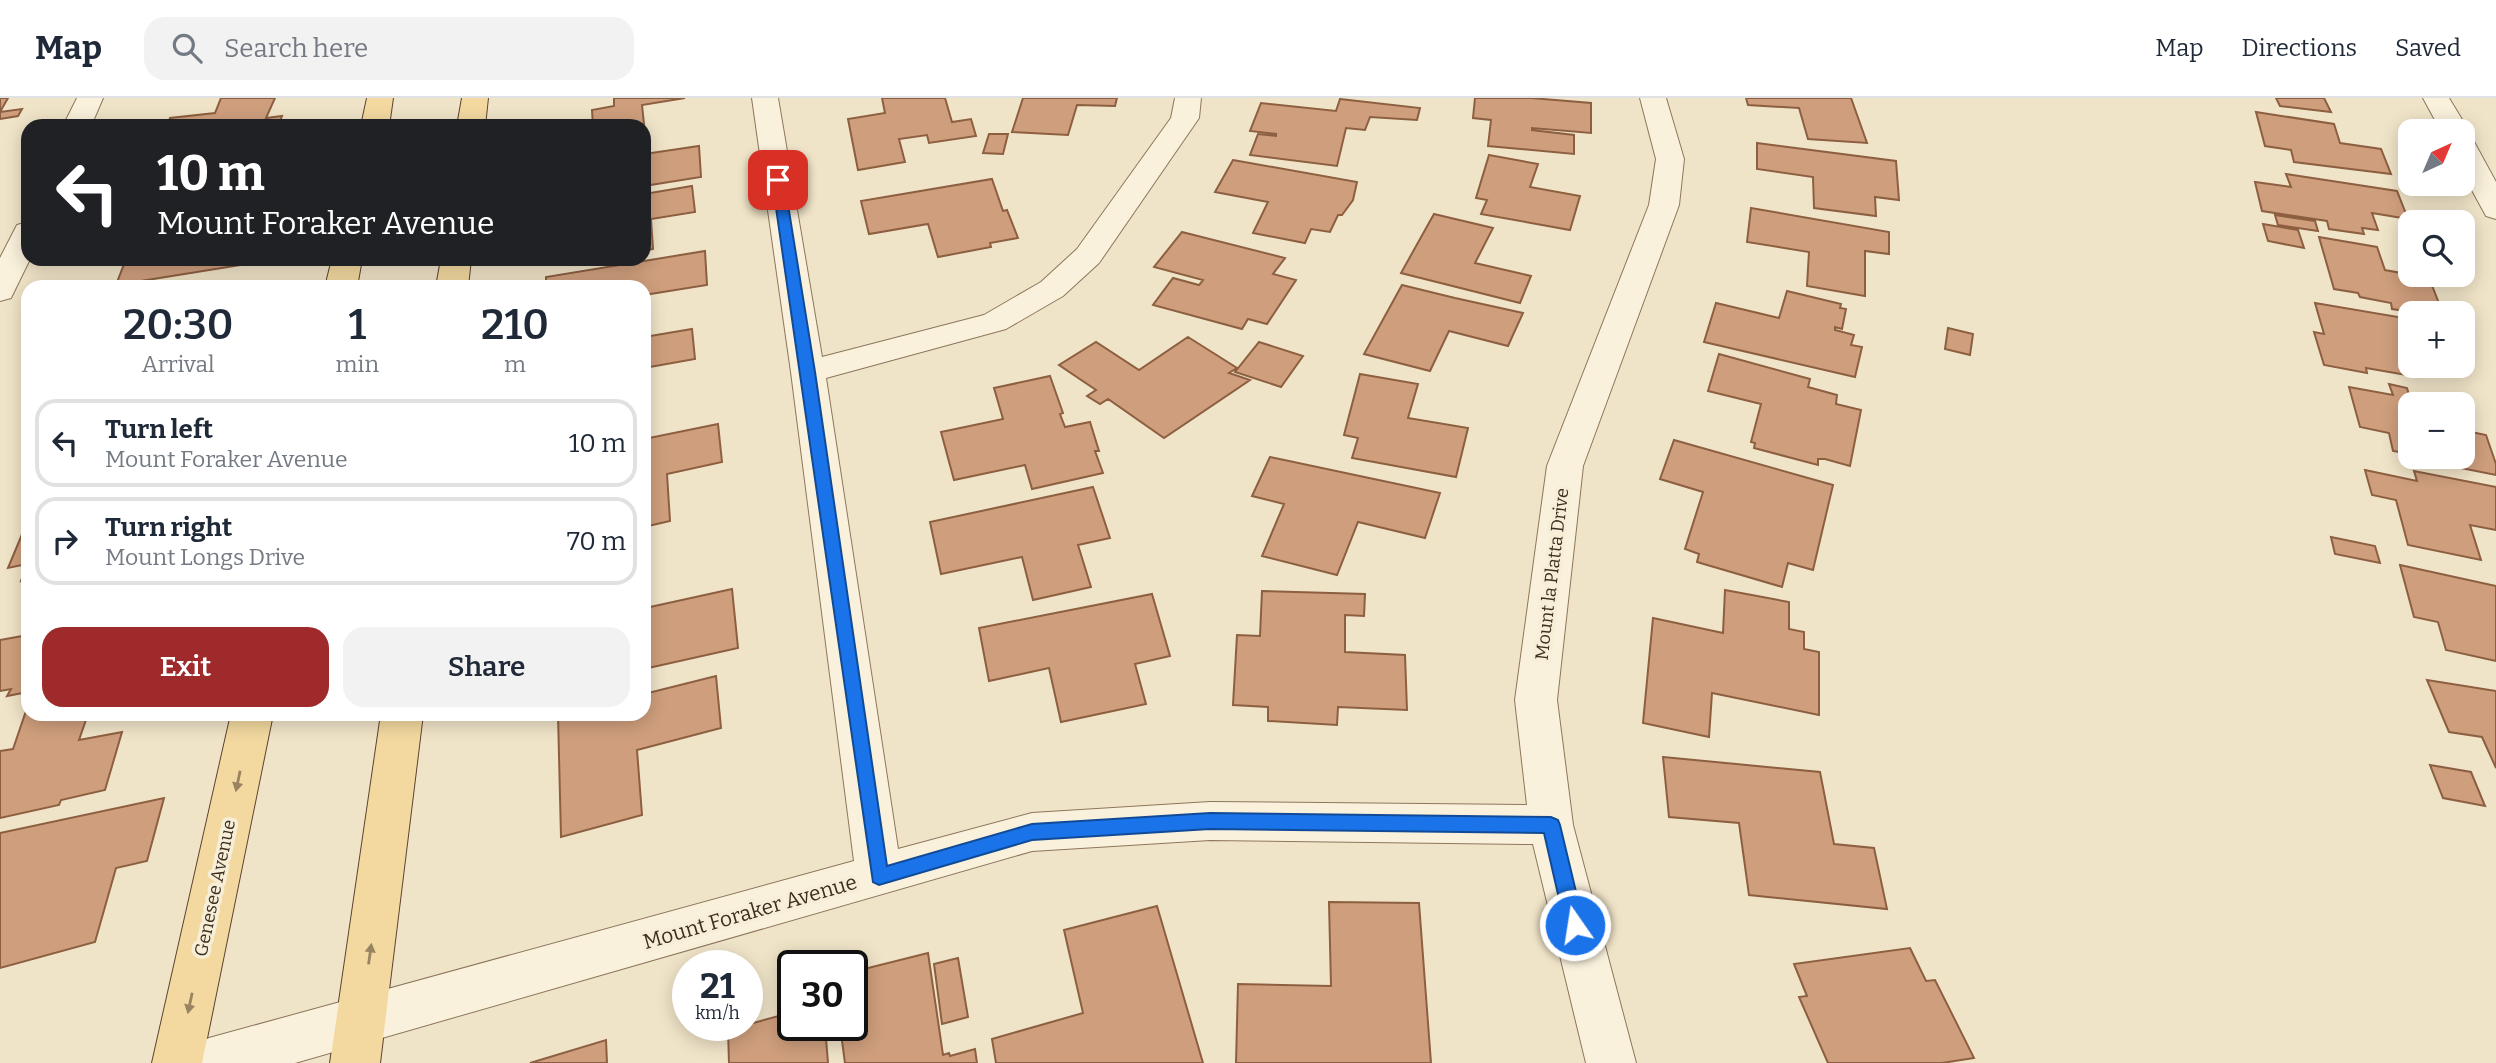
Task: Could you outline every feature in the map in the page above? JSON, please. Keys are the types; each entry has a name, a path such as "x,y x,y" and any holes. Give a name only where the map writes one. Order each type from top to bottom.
{"main road":[{"path":"376,119 380,98"},
{"path":"472,119 475,98"},
{"name":"Genesee Avenue","path":"177,1063 250,721"},
{"path":"358,1042 401,721"}],"street":[{"path":"80,119 90,98"},
{"path":"765,98 808,372 879,876"},
{"path":"808,372 995,322 1052,289 1088,256 1185,118 1188,98"},
{"name":"Mount la Platta Drive","path":"1611,1063 1599,1024 1551,825 1536,700 1565,466 1664,205 1670,159 1653,98"},
{"path":"2436,98 2448,119"},
{"path":"2475,169 2496,210"},
{"path":"0,291 21,246"},
{"name":"Mount Foraker Avenue","path":"209,1063 358,1042 879,876 1032,832 1210,821 1551,825"}],"building":[{"path":"0,98 8,98 0,112"},
{"path":"221,98 275,98 266,118 282,116 281,119 170,119 215,113"},
{"path":"614,98 685,98 642,105 643,119 593,119 592,110 614,106"},
{"path":"882,98 945,98 952,122 971,119 976,136 929,143 927,135 899,139 905,162 858,170 848,119 885,113"},
{"path":"1023,98 1117,98 1115,106 1077,105 1068,135 1012,132"},
{"path":"1475,98 1531,98 1591,103 1591,133 1532,128 1574,135 1574,154 1488,146 1491,120 1473,118"},
{"path":"1746,98 1851,98 1867,143 1808,139 1799,108 1748,105"},
{"path":"2276,98 2324,98 2331,112 2280,106"},
{"path":"1340,99 1420,108 1417,120 1370,117 1365,130 1346,128 1337,166 1250,155 1258,134 1276,136 1250,131 1261,103 1336,111"},
{"path":"22,109 18,116 0,119 0,112"},
{"path":"2256,112 2334,124 2340,143 2381,149 2391,174 2294,162 2291,150 2265,146"},
{"path":"989,134 1008,134 1003,154 983,153"},
{"path":"1757,143 1896,161 1899,200 1875,197 1876,216 1814,208 1813,177 1757,169"},
{"path":"699,146 701,177 651,185 651,153"},
{"path":"1489,155 1538,164 1530,187 1580,196 1570,230 1481,214 1487,200 1476,198"},
{"path":"1233,160 1357,182 1353,200 1342,215 1338,215 1330,232 1311,229 1305,243 1253,233 1268,202 1215,192"},
{"path":"2286,174 2397,191 2404,210 2398,210 2398,217 2372,213 2378,230 2362,228 2364,234 2329,229 2327,221 2262,211 2255,182 2291,187"},
{"path":"992,179 1003,211 1007,210 1018,238 990,243 991,247 938,257 928,224 869,234 861,201"},
{"path":"692,186 695,212 651,219 651,193"},
{"path":"1751,208 1889,232 1889,254 1865,251 1865,296 1807,286 1809,252 1747,242"},
{"path":"1434,214 1493,228 1475,263 1531,276 1520,303 1401,273"},
{"path":"2275,215 2315,221 2318,231 2278,225"},
{"path":"2263,224 2298,230 2304,248 2268,241"},
{"path":"1182,232 1285,258 1273,274 1296,280 1267,324 1248,319 1242,329 1153,305 1173,278 1199,285 1203,280 1154,267"},
{"path":"2319,237 2377,247 2385,270 2398,272 2398,287 2433,287 2438,301 2398,301 2398,310 2392,309 2391,303 2334,289"},
{"path":"705,251 707,285 651,294 651,280 546,280 546,277 613,266 651,266 651,260"},
{"path":"123,266 234,266 147,280 118,280"},
{"path":"1402,285 1523,313 1508,346 1449,331 1430,371 1364,354"},
{"path":"1787,291 1841,304 1840,308 1846,309 1842,329 1835,327 1835,330 1854,335 1851,345 1862,347 1855,377 1704,342 1716,303 1779,318"},
{"path":"2315,303 2398,317 2398,374 2366,368 2367,373 2324,365 2314,332 2324,334"},
{"path":"1948,328 1973,334 1970,355 1945,349"},
{"path":"692,329 695,359 651,367 651,336"},
{"path":"1188,337 1237,368 1229,373 1250,380 1164,438 1108,399 1100,404 1087,396 1096,390 1059,365 1096,342 1139,370"},
{"path":"1259,342 1303,356 1281,387 1235,372"},
{"path":"1719,354 1810,379 1808,387 1837,395 1836,404 1861,410 1850,466 1825,459 1818,459 1818,465 1754,448 1755,443 1751,442 1761,404 1708,391"},
{"path":"1360,374 1418,384 1408,418 1468,428 1456,477 1352,458 1358,438 1344,435"},
{"path":"1050,376 1065,427 1090,422 1099,451 1095,451 1103,473 1032,489 1025,465 954,480 941,432 1003,419 994,388"},
{"path":"2389,384 2407,388 2408,392 2398,392 2398,452 2393,451 2389,433 2360,427 2349,387 2393,395"},
{"path":"718,424 722,462 667,474 670,521 651,525 651,438"},
{"path":"2475,433 2486,435 2496,464 2496,475 2466,469 2475,469"},
{"path":"1674,440 1833,485 1813,570 1788,563 1782,587 1697,562 1699,554 1685,549 1703,492 1660,479"},
{"path":"1270,457 1440,493 1425,538 1358,522 1337,575 1262,556 1284,504 1252,496"},
{"path":"2365,470 2417,481 2414,471 2496,487 2496,530 2470,525 2481,560 2408,545 2396,500 2372,495"},
{"path":"1093,487 1110,538 1078,545 1091,587 1033,600 1022,557 941,574 930,522"},
{"path":"21,537 21,565 8,568"},
{"path":"2331,537 2375,546 2380,563 2335,554"},
{"path":"2400,565 2496,586 2496,661 2446,650 2438,622 2414,617"},
{"path":"732,589 738,648 651,667 651,607"},
{"path":"1725,590 1789,602 1789,629 1804,632 1804,649 1819,652 1819,715 1712,693 1709,737 1643,723 1653,618 1723,633"},
{"path":"1262,591 1365,594 1364,616 1345,615 1345,652 1405,655 1407,710 1338,707 1337,725 1268,721 1268,707 1233,705 1237,635 1260,636"},
{"path":"1152,594 1170,656 1135,664 1146,704 1061,722 1049,668 989,681 979,628"},
{"path":"21,636 21,693 7,696 11,689 0,691 0,640"},
{"path":"716,676 721,728 637,750 642,815 561,837 558,721 651,721 651,692"},
{"path":"2427,680 2496,691 2496,768 2482,737 2449,732"},
{"path":"23,721 86,721 79,740 122,732 105,790 61,800 59,805 0,818 0,751 13,749"},
{"path":"1663,757 1820,772 1834,844 1874,848 1887,909 1749,895 1739,823 1669,817"},
{"path":"2430,765 2471,772 2485,806 2443,798"},
{"path":"164,798 147,861 116,868 95,942 0,968 0,833"},
{"path":"1329,902 1419,903 1431,1063 1236,1063 1238,984 1331,986"},
{"path":"1157,906 1203,1063 996,1063 992,1039 1083,1013 1064,930"},
{"path":"1910,948 1926,981 1935,980 1974,1058 1942,1063 1828,1063 1799,997 1807,996 1794,964"},
{"path":"928,953 943,1055 949,1053 950,1056 975,1049 977,1063 845,1063 842,1041 868,1041 868,968"},
{"path":"958,958 968,1017 942,1024 934,964"},
{"path":"777,1016 777,1041 826,1041 828,1063 729,1063 728,1041 763,1041 763,1020"},
{"path":"606,1040 607,1063 530,1063"}],"route":[{"path":"778,180 808,372 879,876 1032,832 1210,821 1551,825 1575,925"}]}
